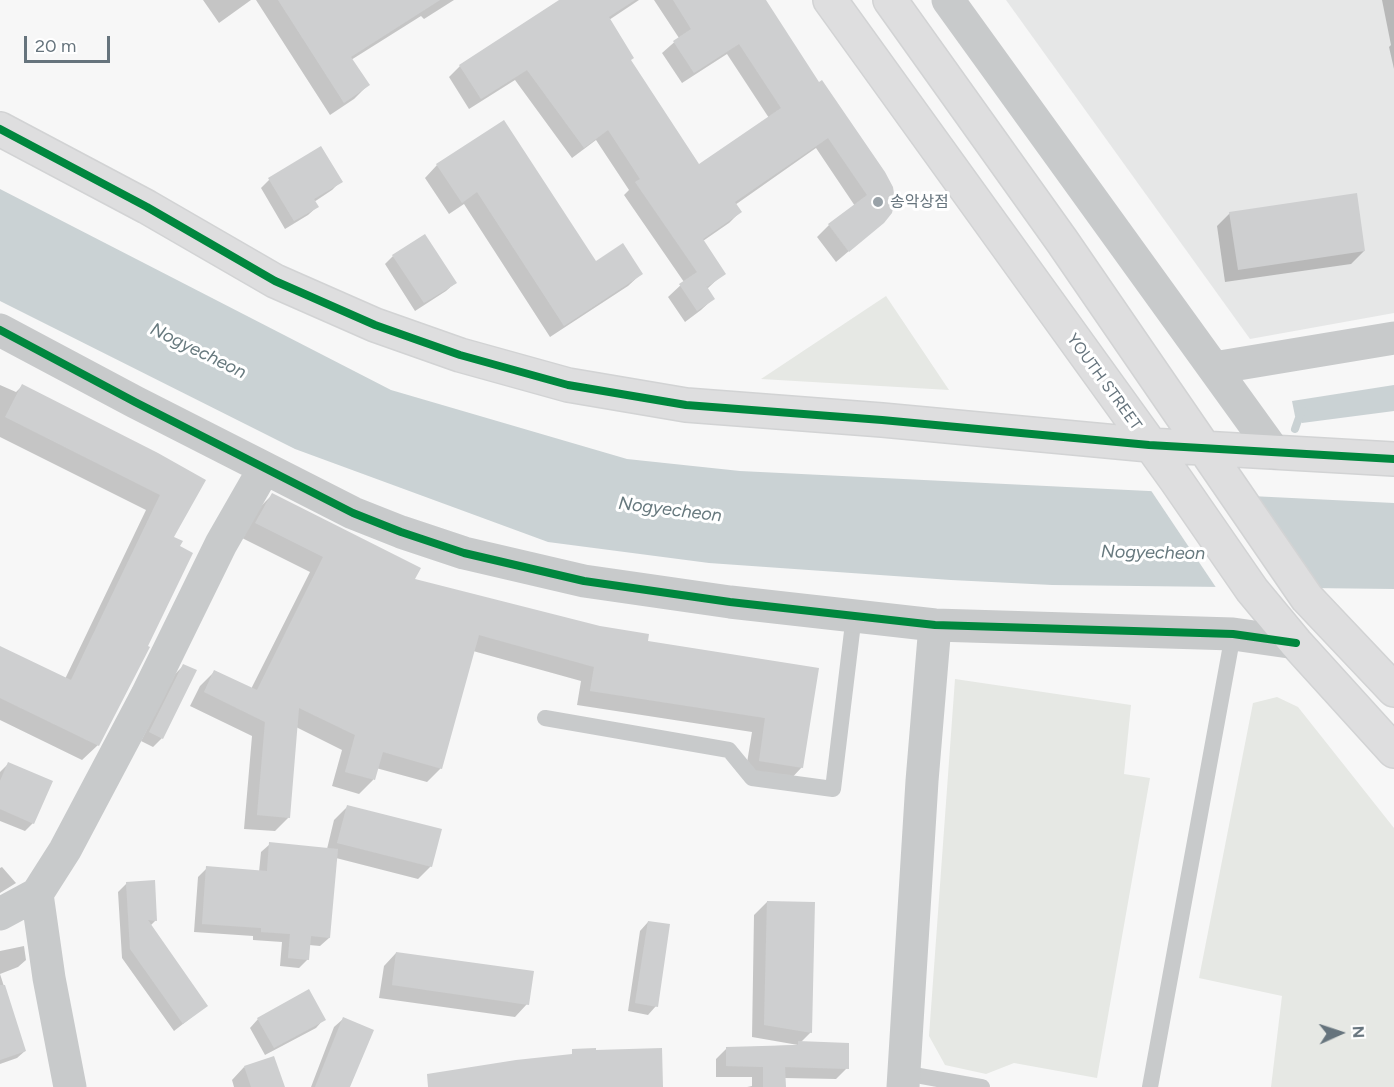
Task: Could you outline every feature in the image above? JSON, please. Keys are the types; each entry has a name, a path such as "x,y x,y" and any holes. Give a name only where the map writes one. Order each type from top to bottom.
{"main road":[{"name":"YOUTH STREET","path":"831,0 1176,480 1252,590 1296,643 1394,751"},
{"path":"890,0 1055,232 1307,598 1394,690"},
{"path":"0,129 147,207 285,285 375,325 460,355 568,385 686,405 882,420 1149,445 1394,459"}],"street":[{"path":"948,0 1275,453"},
{"path":"0,330 264,469 353,513 464,553 595,582 730,602 936,625 1233,634 1296,643"},
{"path":"1214,368 1394,338"},
{"path":"0,914 37,894 70,840 147,695 221,544 264,469"},
{"path":"904,1080 922,781 936,625"},
{"path":"37,894 49,978 70,1087"}],"lane":[{"path":"545,718 729,750 752,778 833,789 854,615"},
{"path":"1150,1087 1233,634"},
{"path":"904,1080 982,1087"}],"shaded area":[{"path":"1006,0 1394,0 1394,313 1250,339"},
{"path":"886,296 949,390 761,379"},
{"path":"955,679 1131,705 1124,774 1150,778 1097,1078 1014,1063 986,1074 945,1065 929,1036"},
{"path":"1277,697 1298,707 1394,828 1394,1087 1271,1087 1282,996 1199,978 1253,703"}],"water":[{"name":"Nogyecheon","path":"0,189 391,390 627,459 740,471 1394,503 1394,589 1052,585 951,580 709,563 548,542 295,449 0,301"},
{"path":"1394,385 1394,411 1302,423 1295,416 1292,401"}],"pier":[{"path":"1150,489 1255,495 1318,590 1217,589"}],"building":[{"path":"278,0 440,0 351,57 370,85 344,103"},
{"path":"559,0 635,0 609,17 634,58 631,60 699,164 781,108 739,44 694,73 673,41 691,29 673,0 766,0 819,82 822,80 885,172 893,187 895,200 892,213 884,223 849,252 828,224 867,195 828,138 735,202 742,212 703,239 726,274 707,287 715,299 697,311 679,284 697,272 635,182 640,179 608,130 584,148 527,70 481,99 459,65"},
{"path":"504,120 596,261 623,243 643,274 564,326 477,192 462,203 436,164"},
{"path":"321,146 343,182 314,199 319,207 294,221 268,178"},
{"path":"1357,193 1365,251 1238,270 1229,212"},
{"path":"425,234 457,283 424,303 392,255"},
{"path":"22,384 206,480 174,537 183,541 180,546 193,553 148,646 150,647 99,746 0,698 0,646 71,680 160,495 5,417"},
{"path":"272,493 421,568 415,579 600,626 649,634 648,641 819,668 803,768 759,761 765,718 590,691 594,667 479,635 442,769 383,752 375,780 345,772 355,735 299,708 290,818 257,815 265,722 204,692 214,670 257,690 323,557 255,523"},
{"path":"183,664 197,670 163,739 149,732"},
{"path":"8,762 53,781 34,824 0,809 0,781"},
{"path":"347,805 442,829 432,867 337,843"},
{"path":"269,842 338,849 330,938 311,936 309,960 288,958 290,934 261,932 261,928 202,924 206,866 267,871"},
{"path":"155,880 157,921 148,920 208,1006 183,1024 130,949 126,882"},
{"path":"767,901 815,902 812,1033 764,1025"},
{"path":"648,921 670,924 658,1007 635,1003"},
{"path":"396,952 534,971 529,1005 392,985"},
{"path":"0,985 5,985 26,1051 0,1060"},
{"path":"309,989 326,1020 274,1048 257,1018"},
{"path":"343,1017 374,1030 350,1087 315,1087"},
{"path":"798,1041 849,1043 849,1069 785,1067 786,1087 763,1087 763,1067 726,1066 726,1047 798,1045"},
{"path":"596,1048 596,1050 662,1048 663,1087 428,1087 427,1074 572,1054 572,1049"},
{"path":"274,1056 285,1087 251,1087 244,1066"}],"waterway":[{"path":"1295,429 1301,412 1304,411"}],"cycle path":[{"path":"0,129 147,207 275,281 375,325 460,355 568,385 686,405 882,420 1149,445 1394,459"},
{"path":"0,330 353,513 464,553 584,581 730,602 935,625 1233,634 1296,643"}],"place":[{"name":"송악상점","path":"878,202"}]}
